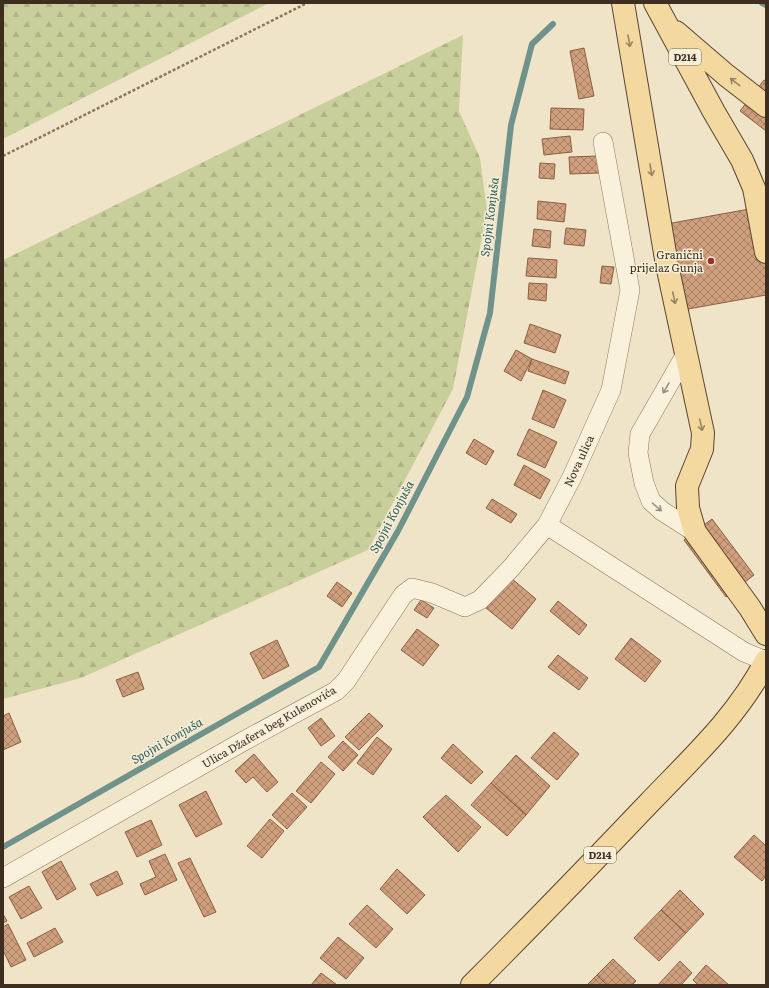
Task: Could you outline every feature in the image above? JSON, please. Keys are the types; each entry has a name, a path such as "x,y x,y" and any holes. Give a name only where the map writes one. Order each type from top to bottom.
{"main road":[{"path":"623,3 667,265 703,433 702,449 687,486 688,508 695,532 750,608 766,634"},
{"name":"D214","path":"655,3 714,112 742,160 754,188 766,252"},
{"path":"667,25 726,75 766,106"},
{"name":"D214","path":"472,985 558,898 725,722 744,696 766,661"},
{"path":"725,722 766,690"}],"street":[{"name":"Nova ulica","path":"547,525 572,477 611,390 630,290 603,142"},
{"path":"686,354 640,434 638,453 644,483 651,501 662,511 695,532"},
{"path":"547,525 744,652 766,661"},
{"name":"Ulica Džafera beg Kulenovića","path":"3,878 230,749 336,691 346,681 403,595 412,588 432,593 465,607 480,600 511,568 547,525"}],"path":[{"path":"3,156 307,3"}],"green space":[{"path":"3,3 269,3 3,139"},
{"path":"463,35 459,111 480,158 487,211 453,389 368,550 81,678 3,699 3,260"}],"building":[{"path":"584,48 594,96 579,99 570,51"},
{"path":"764,80 766,81 766,131 740,111"},
{"path":"551,108 584,109 583,130 550,129"},
{"path":"570,136 572,152 544,155 542,139"},
{"path":"598,156 599,173 570,174 569,157"},
{"path":"540,163 555,164 554,179 539,178"},
{"path":"538,201 566,204 564,222 537,219"},
{"name":"Granični prijelaz Gunja","path":"766,206 766,295 666,313 650,227"},
{"path":"566,228 586,230 584,246 564,244"},
{"path":"534,229 551,231 550,248 532,246"},
{"path":"528,258 557,260 556,278 526,276"},
{"path":"602,266 614,267 611,284 600,283"},
{"path":"529,283 547,284 546,301 528,299"},
{"path":"530,324 561,335 555,353 524,343"},
{"path":"516,350 532,359 521,381 504,371"},
{"path":"532,359 569,372 565,384 528,371"},
{"path":"543,390 566,400 554,428 532,419"},
{"path":"529,429 557,442 545,468 517,455"},
{"path":"474,439 494,451 486,465 466,453"},
{"path":"524,465 550,480 540,499 514,485"},
{"path":"492,499 517,514 511,523 486,508"},
{"path":"712,519 754,575 726,597 684,540"},
{"path":"511,578 536,599 512,629 486,608"},
{"path":"337,582 352,593 342,607 327,596"},
{"path":"421,600 434,608 427,618 414,610"},
{"path":"558,601 587,625 579,635 550,611"},
{"path":"417,629 439,645 423,666 401,650"},
{"path":"631,638 661,661 645,682 615,659"},
{"path":"277,640 289,666 263,679 250,653"},
{"path":"558,655 588,678 579,690 548,667"},
{"path":"138,672 144,689 123,697 116,680"},
{"path":"9,713 21,742 3,750 3,716"},
{"path":"369,713 383,726 359,750 345,737"},
{"path":"321,718 335,736 321,746 308,728"},
{"path":"554,732 579,754 557,780 531,758"},
{"path":"377,737 392,749 373,775 357,763"},
{"path":"343,741 358,755 343,771 328,757"},
{"path":"453,744 483,772 471,784 441,758"},
{"path":"254,754 278,782 267,792 253,777 246,783 235,771"},
{"path":"516,755 550,786 526,815 491,783"},
{"path":"321,762 335,774 311,803 296,791"},
{"path":"491,783 526,815 507,836 471,805"},
{"path":"206,791 222,824 196,837 179,805"},
{"path":"292,793 307,807 287,829 272,815"},
{"path":"446,795 481,827 458,852 423,817"},
{"path":"270,819 284,831 262,858 247,846"},
{"path":"151,820 162,845 137,857 125,832"},
{"path":"754,835 766,846 766,876 762,881 734,857"},
{"path":"165,854 177,880 145,895 140,884 156,877 149,861"},
{"path":"190,858 216,912 204,917 178,863"},
{"path":"61,861 76,889 57,900 42,872"},
{"path":"397,869 425,895 407,914 380,889"},
{"path":"117,871 123,884 97,896 90,884"},
{"path":"29,886 42,908 21,919 9,897"},
{"path":"680,890 704,914 686,933 661,910"},
{"path":"367,905 393,929 376,948 349,924"},
{"path":"661,910 686,933 659,961 634,938"},
{"path":"3,914 7,921 3,923"},
{"path":"8,924 26,960 11,967 3,950 3,927"},
{"path":"55,928 63,942 34,957 27,943"},
{"path":"338,937 364,958 346,979 320,958"},
{"path":"613,959 636,981 632,985 607,985 597,975"},
{"path":"680,961 692,973 681,985 658,985"},
{"path":"706,965 729,985 698,985 693,980"},
{"path":"321,973 337,985 311,985"},
{"path":"597,975 607,985 587,985"}],"waterway":[{"path":"762,3 766,5"},
{"name":"Spojni Konjuša","path":"3,847 319,667 398,531 467,397 490,313 511,125 532,44 553,24"}],"place":[{"name":"Granični prijelaz Gunja","path":"711,261"}]}
